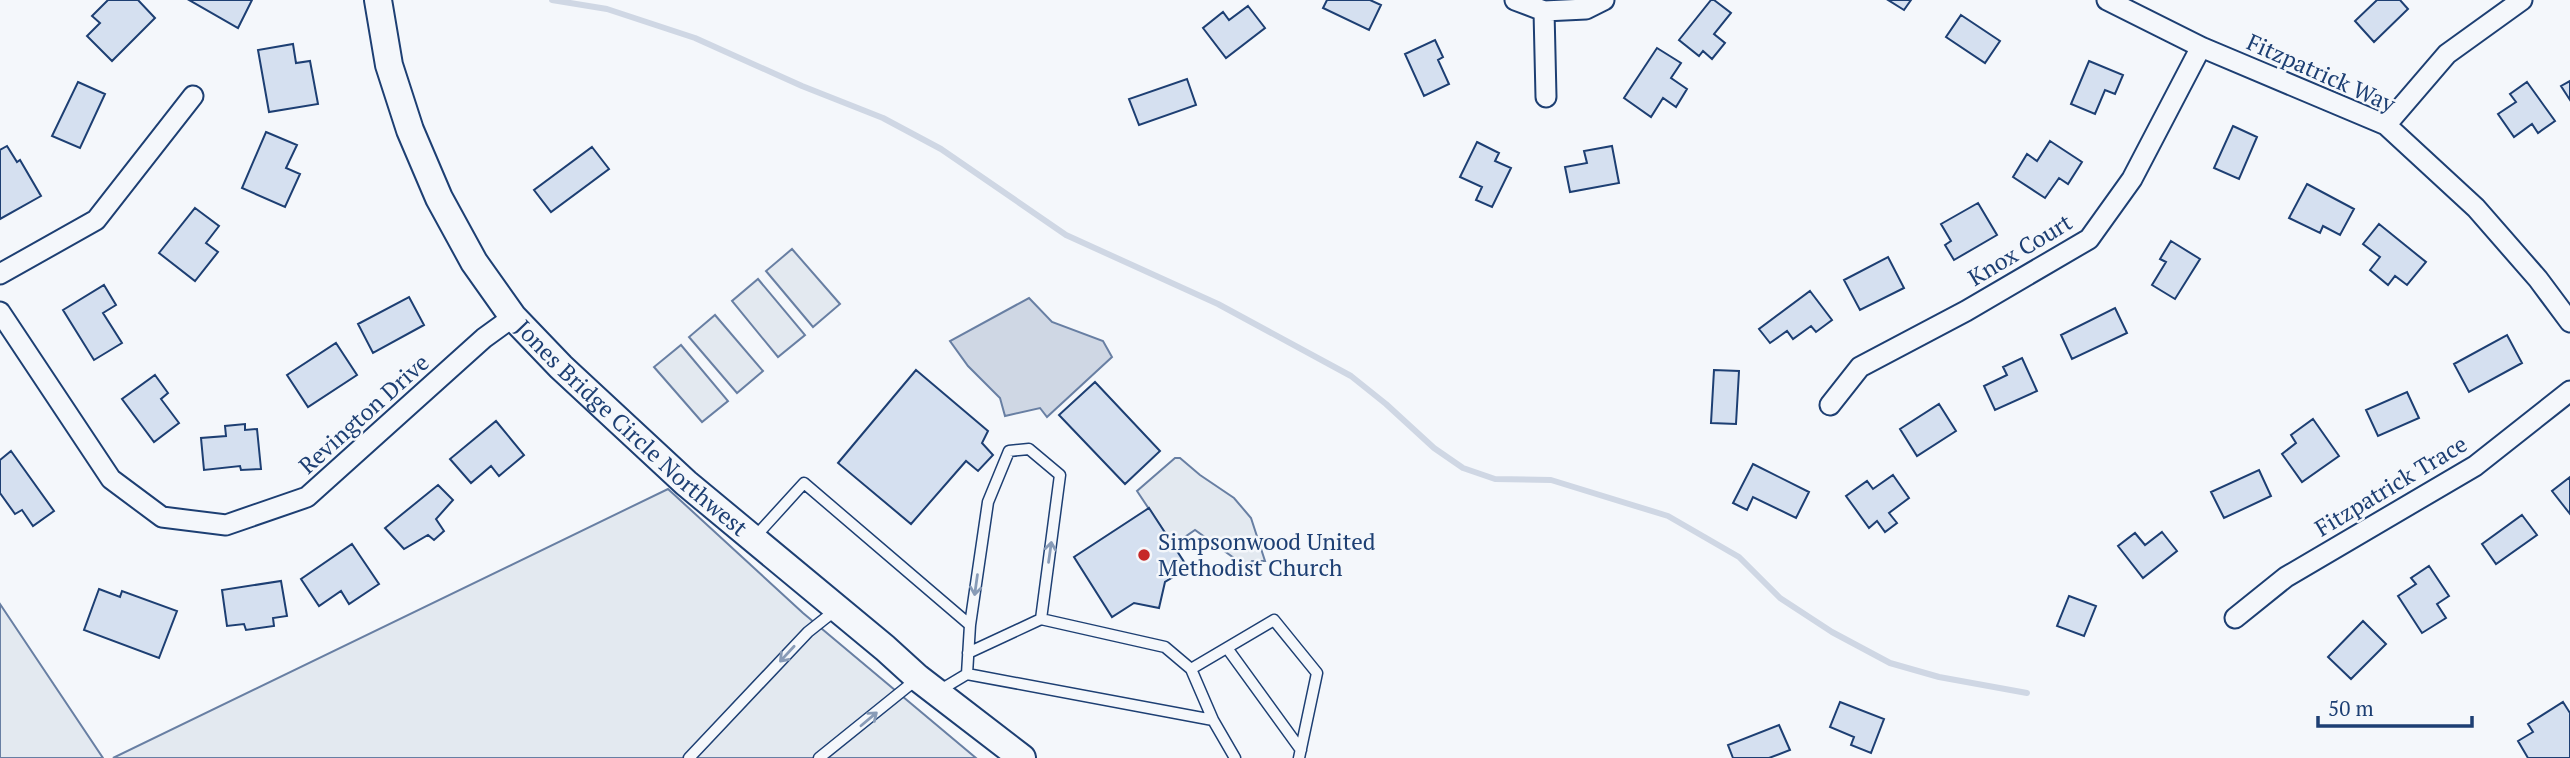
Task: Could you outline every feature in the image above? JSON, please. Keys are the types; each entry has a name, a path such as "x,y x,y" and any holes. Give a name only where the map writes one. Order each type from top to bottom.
{"street":[{"name":"Jones Bridge Circle Northwest","path":"378,0 389,65 410,130 439,198 474,262 513,317 561,368 667,466 927,685 1022,758"},
{"path":"1516,0 1544,11 1586,9 1604,0"},
{"name":"Fitzpatrick Way","path":"2107,0 2201,47 2386,125 2476,208 2538,279 2570,322"},
{"path":"2386,125 2446,54 2522,0"},
{"path":"1544,11 1546,97"},
{"name":"Knox Court","path":"1830,405 1860,368 1966,312 2089,239 2132,179 2201,47"},
{"path":"0,274 96,220 194,96"},
{"name":"Revington Drive","path":"0,313 111,479 162,517 226,524 307,497 484,338 513,317"},
{"name":"Fitzpatrick Trace","path":"2235,618 2286,578 2475,466 2570,391"}],"lane":[{"path":"967,674 970,625 988,502 1009,452 1029,449 1060,475 1041,620"},
{"path":"754,538 804,483 970,625"},
{"path":"689,758 808,632 838,608"},
{"path":"968,653 1041,620 1165,647 1191,669 1213,720 1235,758"},
{"path":"1191,669 1274,620 1317,673 1300,754"},
{"path":"1227,648 1300,754"},
{"path":"819,758 927,685 967,674 1213,720"}],"shaded area":[{"path":"792,249 840,304 813,327 766,271"},
{"path":"758,279 805,335 778,357 732,301"},
{"path":"1029,298 1052,322 1103,341 1112,357 1047,417 1040,408 1005,416 1000,398 968,366 950,341"},
{"path":"715,315 763,371 737,393 689,337"},
{"path":"681,345 728,401 702,422 654,367"},
{"path":"1175,458 1180,458 1234,498 1251,518 1265,561 1252,561 1248,568 1195,530 1173,545 1137,491"},
{"path":"668,489 803,613 976,758 113,758"},
{"path":"0,604 103,758 0,758"}],"building":[{"path":"108,0 138,0 155,18 112,61 87,36 100,23 92,16"},
{"path":"189,0 252,0 238,28"},
{"path":"1327,0 1370,0 1381,5 1369,30 1323,8"},
{"path":"1711,0 1731,13 1714,34 1725,43 1712,59 1703,51 1699,56 1679,40"},
{"path":"1888,0 1911,0 1904,10"},
{"path":"2377,0 2400,0 2408,9 2374,42 2355,21"},
{"path":"1248,6 1265,28 1226,58 1203,28 1223,12 1229,20"},
{"path":"1961,15 2000,41 1985,63 1946,37"},
{"path":"1435,40 1443,57 1438,60 1449,84 1424,96 1405,54"},
{"path":"293,44 296,63 310,61 318,104 269,112 258,50"},
{"path":"1657,48 1681,63 1671,78 1687,89 1676,107 1663,98 1651,117 1624,98"},
{"path":"2089,61 2123,75 2115,94 2105,90 2095,114 2071,104"},
{"path":"1187,79 1196,105 1139,125 1129,99"},
{"path":"2570,81 2570,100 2561,86"},
{"path":"78,82 105,94 80,148 52,136"},
{"path":"2527,82 2555,121 2538,133 2532,124 2514,137 2498,114 2516,102 2510,94"},
{"path":"2233,126 2257,137 2239,179 2214,168"},
{"path":"266,132 297,145 286,168 300,174 285,207 242,188"},
{"path":"2050,141 2082,162 2068,184 2059,178 2045,198 2013,177 2027,154 2037,161"},
{"path":"1477,142 1499,153 1495,161 1511,168 1492,207 1476,200 1482,187 1460,177"},
{"path":"7,146 17,162 20,160 41,196 0,219 0,150"},
{"path":"1612,146 1619,183 1570,192 1565,167 1587,163 1584,151"},
{"path":"592,147 609,169 551,212 534,190"},
{"path":"2307,184 2354,209 2340,235 2323,226 2320,233 2289,218"},
{"path":"1978,203 1997,235 1954,260 1945,245 1951,241 1941,224"},
{"path":"195,208 219,226 206,243 218,252 195,281 159,253"},
{"path":"2379,224 2426,262 2407,285 2395,276 2388,285 2370,270 2380,257 2363,244"},
{"path":"2171,241 2200,259 2175,299 2152,285 2166,262 2160,259"},
{"path":"1888,257 1904,288 1860,310 1844,280"},
{"path":"104,285 116,305 103,313 122,343 94,360 63,310"},
{"path":"1810,291 1832,320 1816,332 1811,326 1793,339 1787,331 1770,343 1759,329"},
{"path":"409,297 424,325 373,353 358,324"},
{"path":"2115,308 2127,333 2072,359 2061,335"},
{"path":"2507,335 2522,363 2469,392 2454,364"},
{"path":"336,343 357,375 308,407 287,375"},
{"path":"2022,358 2037,391 1995,410 1984,386 2007,375 2003,367"},
{"path":"916,370 988,431 982,443 993,455 978,471 966,461 911,524 838,463"},
{"path":"1714,370 1739,371 1736,424 1711,423"},
{"path":"155,375 168,393 161,399 179,423 154,442 122,399"},
{"path":"1095,382 1160,451 1125,484 1059,415"},
{"path":"2407,392 2419,418 2378,436 2366,410"},
{"path":"1939,404 1956,431 1917,456 1900,429"},
{"path":"2313,419 2339,456 2302,482 2282,454 2296,443 2291,435"},
{"path":"496,421 524,455 499,476 491,466 471,483 450,459"},
{"path":"245,424 245,430 257,429 261,469 241,470 240,466 204,470 201,438 226,436 225,426"},
{"path":"11,451 54,511 33,526 22,510 15,514 0,493 0,460"},
{"path":"1753,464 1809,492 1796,518 1753,497 1747,510 1733,503"},
{"path":"2259,470 2271,496 2224,518 2211,492"},
{"path":"1893,475 1909,498 1889,513 1897,523 1885,532 1877,521 1869,528 1846,496 1867,481 1873,489"},
{"path":"2570,477 2570,514 2552,491"},
{"path":"438,485 453,500 436,519 444,531 434,540 428,535 404,549 385,528"},
{"path":"1149,508 1188,568 1165,582 1159,608 1134,603 1112,617 1074,557"},
{"path":"2522,515 2537,535 2496,564 2482,544"},
{"path":"2162,532 2177,551 2143,578 2118,546 2135,533 2145,545"},
{"path":"352,544 379,584 349,604 341,591 319,606 301,579"},
{"path":"2429,566 2449,596 2437,604 2446,618 2422,633 2398,596 2416,584 2411,578"},
{"path":"281,581 287,616 273,618 274,626 246,630 244,624 227,626 222,590"},
{"path":"99,589 120,597 122,591 177,611 159,658 84,630"},
{"path":"2069,596 2096,606 2084,636 2057,626"},
{"path":"2363,621 2386,644 2351,679 2328,657"},
{"path":"1840,702 1884,719 1871,753 1851,745 1854,737 1830,727"},
{"path":"2563,702 2570,713 2570,758 2528,758 2518,741 2533,732 2528,724"},
{"path":"1779,725 1790,750 1769,758 1733,758 1728,745"}],"waterway":[{"path":"552,0 607,9 695,38 802,86 883,118 941,149 1066,235 1218,304 1351,376 1434,448 1463,468 1495,479 1551,480 1668,516 1739,557 1780,598 1832,632 1890,663 1939,677 2027,693"}],"place":[{"name":"Simpsonwood United Methodist Church","path":"1144,555"}]}
